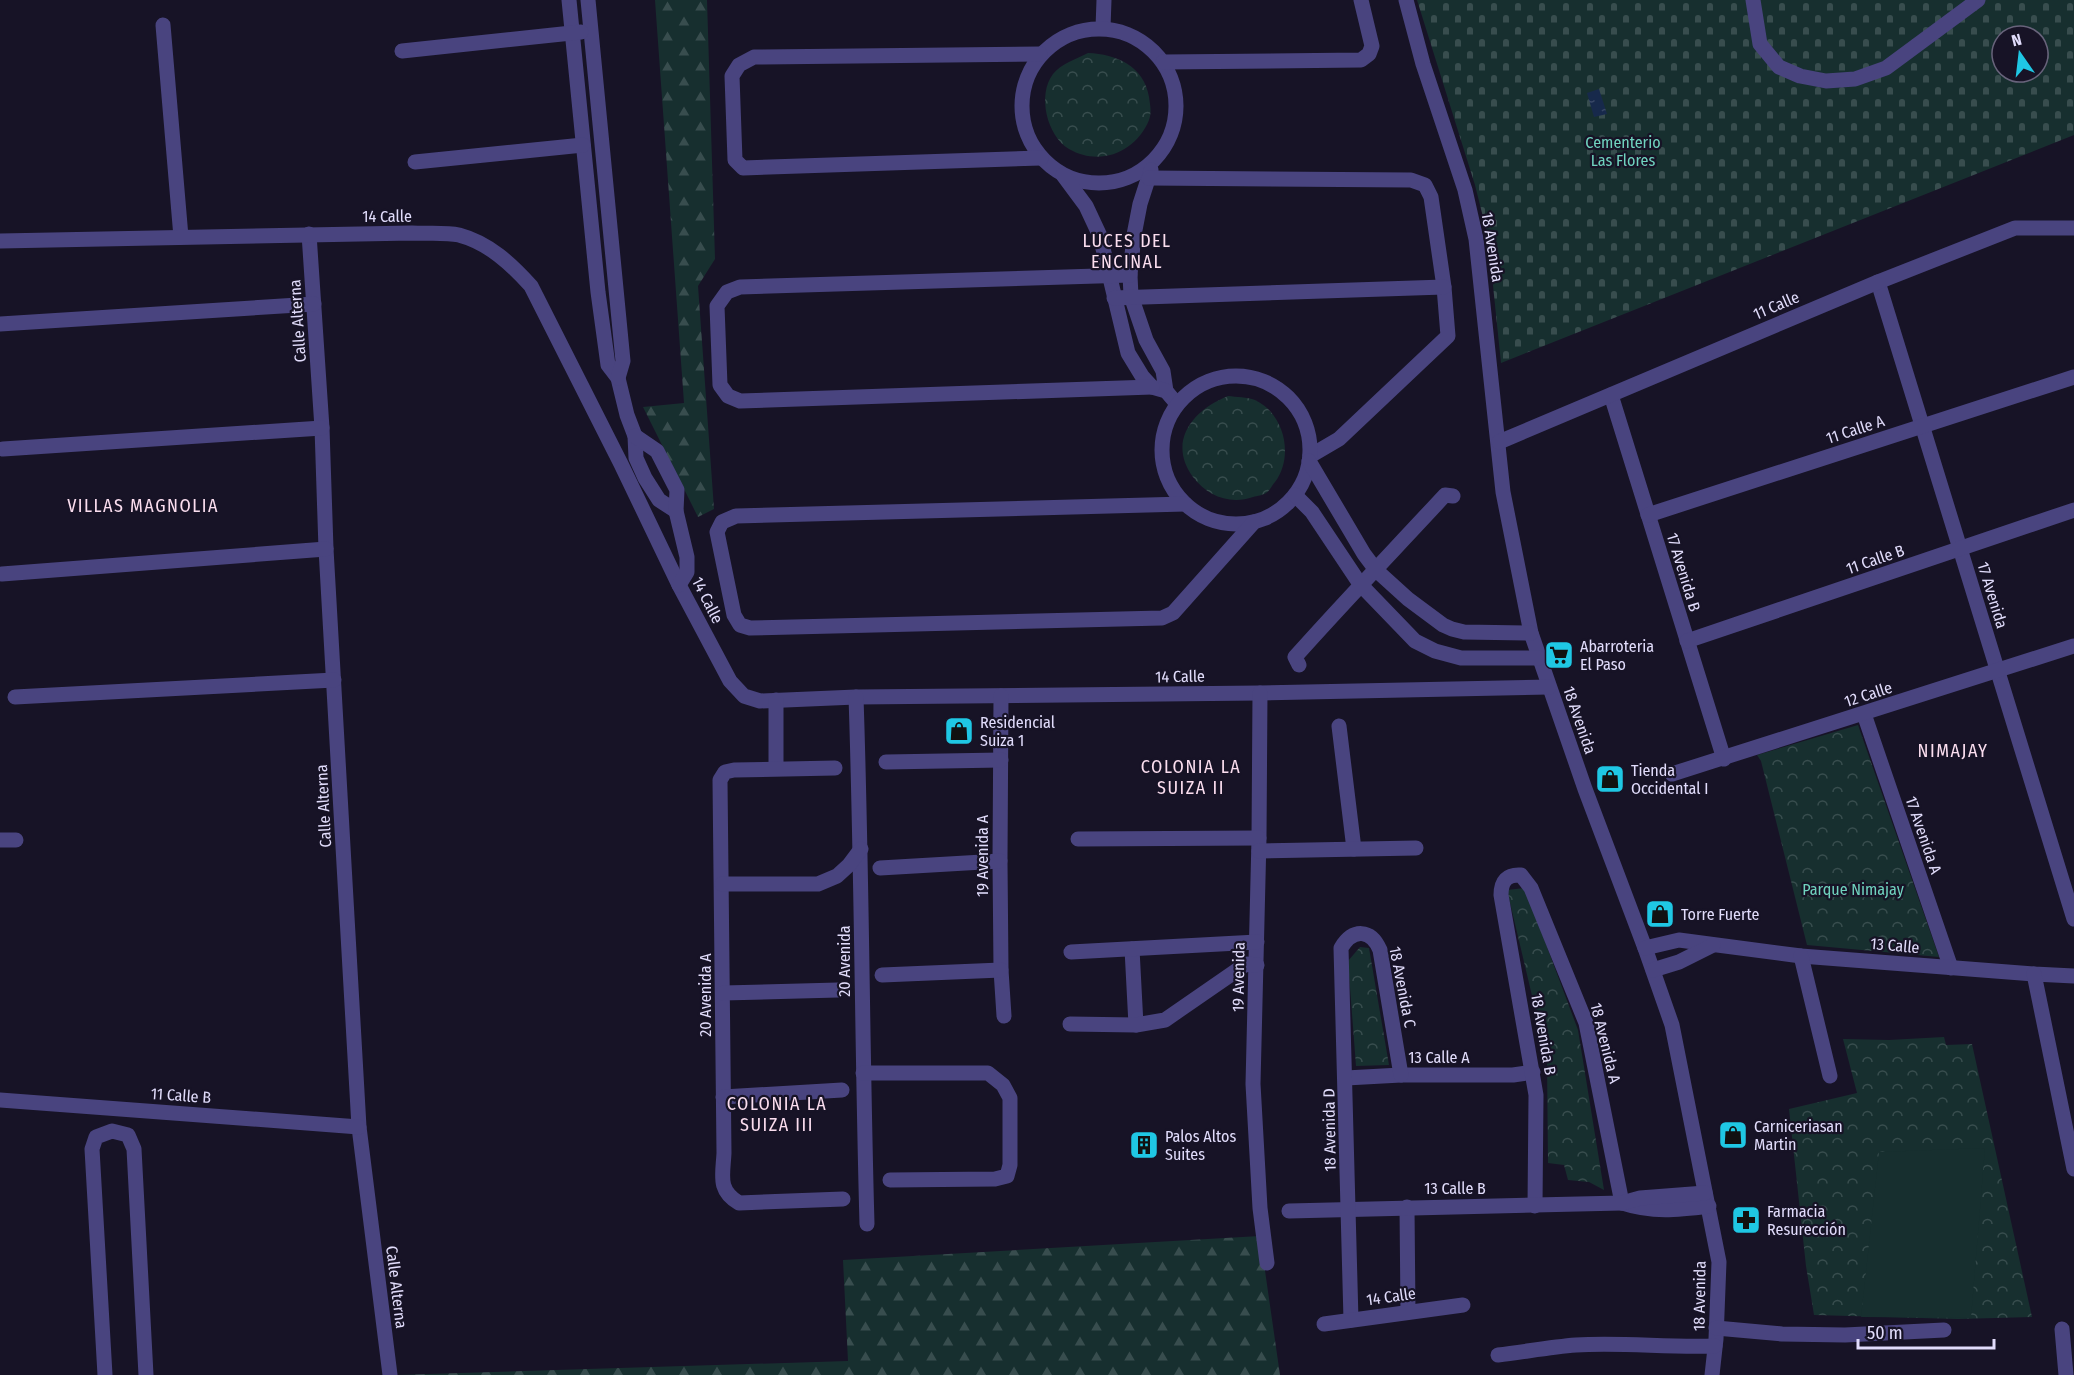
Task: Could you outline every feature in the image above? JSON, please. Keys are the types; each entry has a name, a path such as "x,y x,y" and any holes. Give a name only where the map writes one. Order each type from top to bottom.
{"street":[{"path":"569,0 598,292 608,365 618,378 635,436 636,458 645,478 659,500 676,512"},
{"path":"588,0 623,361 618,378"},
{"path":"1103,28 1104,0"},
{"path":"1163,62 1361,60 1369,54 1372,46 1361,0"},
{"name":"18 Avenida","path":"1406,0 1423,64 1465,190 1476,239 1507,513 1531,633 1585,789 1672,1025 1719,1262 1712,1375"},
{"path":"1753,0 1760,44 1774,62 1779,67 1800,76 1826,81 1854,79 1886,68 1978,0"},
{"path":"163,25 181,237"},
{"path":"1063,176 1086,183 1110,183 1133,176 1153,162 1167,144 1174,124 1177,102 1173,81 1163,62 1147,44 1126,33 1103,28 1080,30 1058,39 1040,54 1025,78 1020,106 1026,134 1041,158 1063,176 1086,206 1100,236 1128,353 1142,376 1177,404"},
{"path":"402,51 592,31"},
{"path":"1040,54 754,57 739,65 732,76 735,160 743,168 1041,158"},
{"path":"415,162 583,145"},
{"path":"1153,162 1140,204 1130,275 1131,296 1146,339 1163,371 1159,389"},
{"path":"1149,178 1411,180 1425,185 1431,197 1444,287 1448,336 1339,439 1310,458"},
{"name":"11 Calle","path":"1499,442 1878,282 2015,228 2074,228"},
{"name":"14 Calle","path":"0,241 412,233 458,235 483,244 512,266 531,286 730,681 744,696 760,701 856,697 1260,693 1549,687"},
{"name":"Calle Alterna","path":"309,234 322,428 326,549 359,1127 390,1375"},
{"path":"1130,275 740,287 727,292 717,306 720,385 729,396 740,401 1159,389"},
{"name":"17 Avenida","path":"1878,282 2074,919"},
{"path":"1114,298 1444,287"},
{"path":"598,292 616,291"},
{"path":"0,324 314,304"},
{"path":"1240,376 1263,381 1284,393 1299,411 1308,432 1310,458 1306,474 1295,495 1275,513 1254,522 1229,524 1205,518 1185,504 1173,490 1161,456 1162,437 1177,404 1195,388 1217,378 1240,376"},
{"name":"11 Calle A","path":"1648,515 2074,377"},
{"name":"17 Avenida B","path":"1611,395 1724,759"},
{"path":"3,449 322,428"},
{"path":"635,436 657,451 668,468 676,490 676,512 687,557 687,572 680,585"},
{"path":"1310,458 1364,554 1376,570 1408,599 1443,625 1464,632 1531,633"},
{"path":"1295,495 1312,512 1360,584 1415,641 1435,651 1461,658 1539,658"},
{"path":"1299,664 1295,657 1360,584 1376,570 1445,495 1453,496"},
{"path":"1185,504 736,516 722,522 717,532 734,615 740,625 750,628 1162,618 1173,613 1254,522"},
{"name":"11 Calle B","path":"1687,641 2074,510"},
{"path":"2,574 326,549"},
{"path":"1461,658 1464,632"},
{"name":"12 Calle","path":"1672,774 2074,646"},
{"path":"15,697 334,680"},
{"name":"19 Avenida","path":"1260,693 1257,965 1253,1084 1260,1208 1267,1263"},
{"name":"19 Avenida A","path":"1000,696 1001,969 1004,1016"},
{"name":"20 Avenida","path":"856,697 861,849 867,1224"},
{"path":"776,700 776,768 835,768"},
{"name":"17 Avenida A","path":"1864,714 1951,968"},
{"path":"1339,726 1354,849"},
{"path":"886,762 1001,760"},
{"name":"20 Avenida A","path":"776,768 734,770 725,772 720,780 724,1153 722,1185 729,1197 739,1203 843,1199"},
{"path":"1078,839 1354,849 1416,848"},
{"path":"0,840 16,840"},
{"path":"722,884 818,884 837,876 861,849"},
{"path":"880,868 1000,861"},
{"name":"18 Avenida B","path":"1512,875 1505,879 1501,886 1501,895 1536,1095 1535,1206"},
{"name":"18 Avenida A","path":"1512,875 1521,875 1531,888 1586,1023 1622,1203"},
{"name":"18 Avenida C","path":"1346,939 1354,934 1368,934 1376,940 1380,950 1401,1075"},
{"name":"18 Avenida D","path":"1346,939 1341,948 1352,1320"},
{"name":"13 Calle","path":"1645,948 1679,940 1801,956 2074,976"},
{"path":"1071,952 1257,942"},
{"path":"1653,970 1679,962 1713,945"},
{"path":"1132,949 1136,1025"},
{"path":"1801,956 1830,1076"},
{"path":"1070,1024 1136,1025 1165,1020 1246,964 1257,965"},
{"path":"882,975 1001,969"},
{"path":"2034,974 2070,1132 2074,1169"},
{"path":"723,993 838,990"},
{"name":"13 Calle A","path":"1346,1078 1401,1075 1513,1075 1533,1072"},
{"path":"863,1073 988,1073 1003,1085 1010,1098 1010,1165 1007,1176 995,1179 890,1180"},
{"path":"723,1097 842,1090"},
{"name":"11 Calle B","path":"0,1100 359,1127"},
{"path":"105,1375 92,1149 96,1137 112,1131 128,1135 134,1149 146,1375"},
{"name":"13 Calle B","path":"1289,1211 1622,1203 1641,1210 1675,1210 1707,1199"},
{"path":"1407,1207 1408,1312"},
{"name":"14 Calle","path":"1324,1324 1463,1305"},
{"path":"1716,1328 1824,1335 1944,1329"},
{"path":"2062,1329 2066,1375"},
{"path":"1498,1355 1577,1345 1715,1346"}],"green space":[{"path":"655,0 707,0 715,259 698,286 714,509 698,517 643,407 684,403"},
{"name":"Cementerio Las Flores","path":"1417,0 2074,0 2074,135 1501,363 1488,237 1475,185"},
{"path":"1088,53 1109,56 1127,64 1141,77 1149,97 1149,120 1143,131 1126,148 1105,156 1093,157 1081,154 1061,143 1050,125 1045,104 1048,83 1056,70"},
{"path":"1228,396 1255,400 1273,415 1280,426 1285,449 1284,461 1275,482 1269,491 1262,495 1236,500 1212,494 1199,484 1186,464 1183,439 1188,428 1204,410"},
{"name":"Parque Nimajay","path":"1858,725 1939,957 1807,945 1761,761 1757,755"},
{"path":"1525,888 1578,1030 1604,1190 1589,1182 1568,1180 1564,1165 1548,1163 1547,1059 1507,890"},
{"path":"1360,947 1369,948 1389,1065 1356,1066 1348,961"},
{"path":"1944,1037 1946,1045 1972,1044 2032,1317 1958,1319 1814,1315 1806,1266 1789,1109 1857,1093 1843,1039 1889,1040"},
{"path":"1985,1148 1971,1318 1861,1317 1879,1152"},
{"path":"1260,1236 1280,1375 395,1375 848,1361 843,1260"}],"water":[{"path":"1599,89 1607,114 1594,117 1587,93"}],"place":[{"name":"Abarroteria El Paso","path":"1559,655"},
{"name":"Residencial Suiza 1","path":"959,731"},
{"name":"Tienda Occidental I","path":"1610,779"},
{"name":"Torre Fuerte","path":"1660,914"},
{"name":"Carniceriasan Martin","path":"1733,1135"},
{"name":"Palos Altos Suites","path":"1144,1145"},
{"name":"Farmacia Resurección","path":"1746,1220"}],"district":[{"name":"LUCES DEL ENCINAL","path":"1127,251"},
{"name":"VILLAS MAGNOLIA","path":"143,506"},
{"name":"NIMAJAY","path":"1953,751"},
{"name":"COLONIA LA SUIZA II","path":"1191,777"},
{"name":"COLONIA LA SUIZA III","path":"777,1114"}]}
